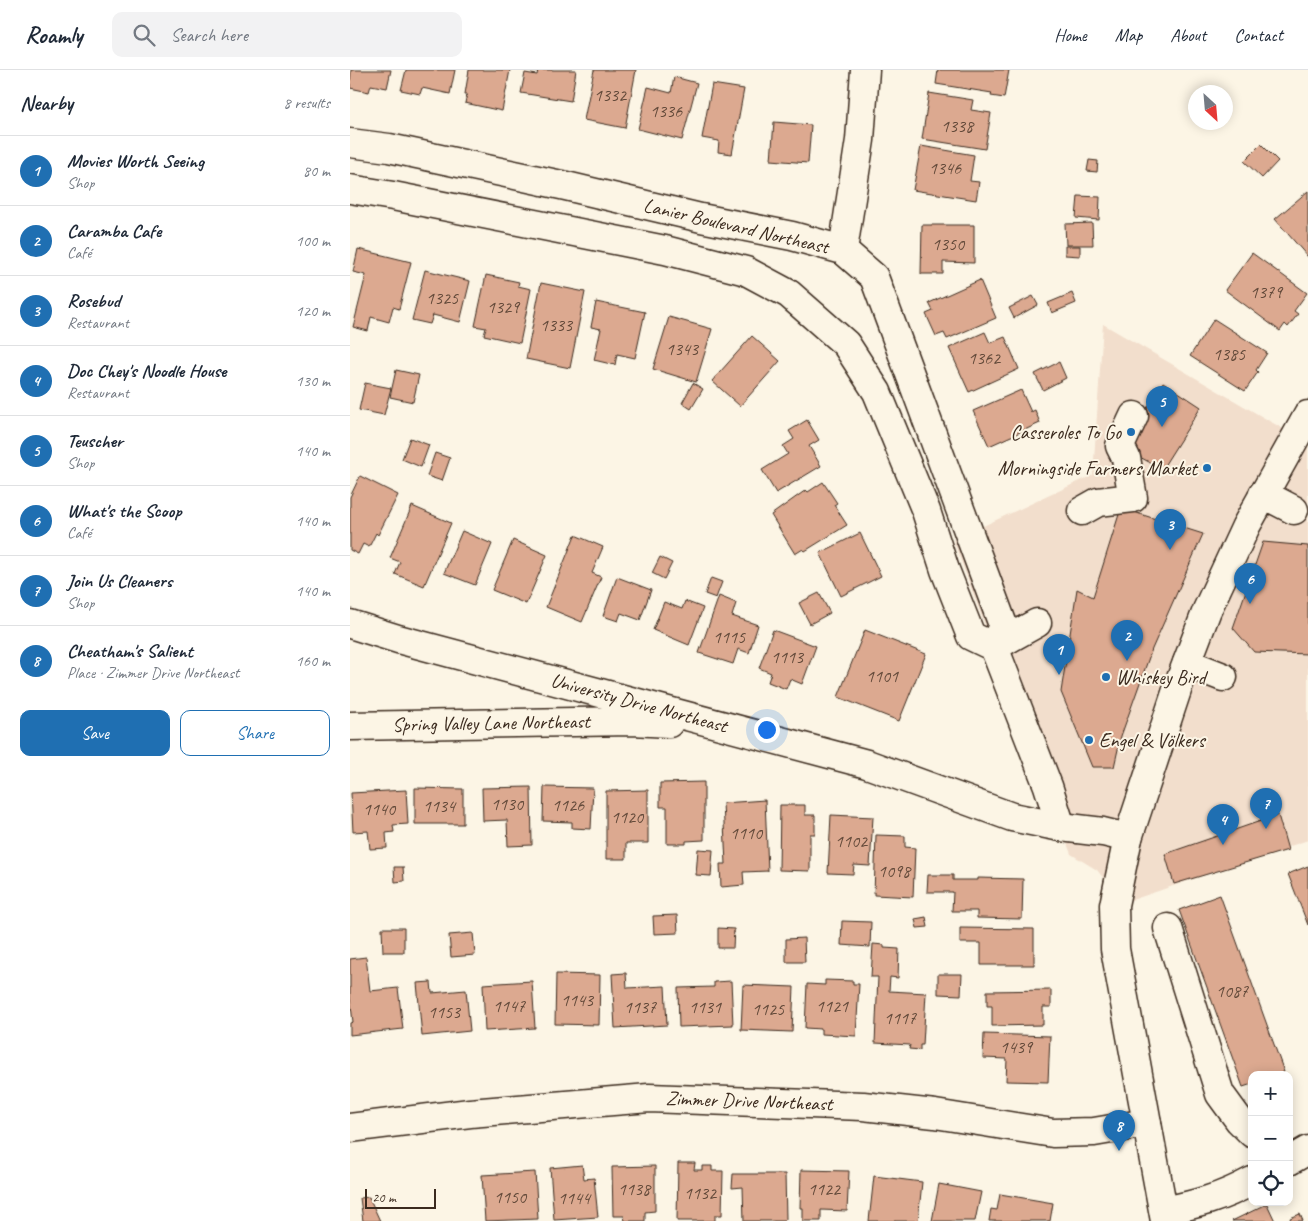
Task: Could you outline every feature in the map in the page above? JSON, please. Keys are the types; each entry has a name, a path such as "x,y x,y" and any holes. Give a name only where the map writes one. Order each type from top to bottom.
{"street":[{"path":"843,250 860,140 864,70"},
{"name":"Lanier Boulevard Northeast","path":"350,143 389,148 792,236 843,250 874,277 1003,625 994,647 970,636 945,570 926,511 877,392 846,344 789,294 746,271 666,250 350,189"},
{"path":"746,271 758,230"},
{"path":"865,374 903,355"},
{"path":"1248,1183 1164,1216 1115,949 1114,905 1128,838 1207,610 1246,526 1308,415"},
{"path":"1082,511 1098,502 1133,498 1126,458 1120,446 1134,416"},
{"path":"1263,494 1294,510"},
{"path":"1037,623 994,647 1048,786 1061,827"},
{"name":"University Drive Northeast","path":"350,624 398,639 867,764 1012,817 1128,838"},
{"path":"1187,664 1223,677"},
{"name":"Spring Valley Lane Northeast","path":"350,726 632,721 682,724 752,733"},
{"path":"1168,928 1220,1094 1248,1129"},
{"name":"Zimmer Drive Northeast","path":"350,1128 470,1113 649,1098 863,1106 935,1114 1054,1133 1094,1132 1147,1123"},
{"path":"1293,1159 1308,1150"}],"shaded area":[{"path":"1103,324 1285,430 1308,403 1308,840 1123,903 1097,870 1071,854 953,540 1093,475"}],"building":[{"path":"351,70 391,70 387,88 371,85 369,92 350,88"},
{"path":"406,70 455,70 450,94 422,88 420,94 401,90"},
{"path":"469,70 510,70 502,111 465,103"},
{"path":"538,70 576,70 571,101 521,93 525,73 537,75"},
{"path":"594,70 636,70 625,128 584,120"},
{"path":"938,70 1009,70 1004,98 991,96 992,93 936,84"},
{"path":"674,77 697,83 682,140 638,129 648,87 671,93"},
{"path":"712,84 744,89 732,154 718,152 719,141 702,138"},
{"path":"929,93 973,100 971,110 991,113 985,149 922,139"},
{"path":"774,122 811,125 808,163 771,160"},
{"path":"1261,144 1278,161 1262,178 1244,161"},
{"path":"921,146 974,155 970,181 979,182 976,200 913,190"},
{"path":"1089,160 1098,161 1097,172 1087,171"},
{"path":"1308,191 1308,257 1275,219"},
{"path":"1078,196 1100,197 1099,220 1076,218"},
{"path":"1092,223 1093,245 1066,245 1065,224"},
{"path":"922,225 974,225 974,263 943,262 943,274 921,274"},
{"path":"1065,246 1080,246 1080,256 1065,255"},
{"path":"358,249 411,262 399,309 393,307 389,322 371,317 368,331 353,327 366,275 353,272"},
{"path":"1252,253 1307,293 1294,311 1298,314 1288,327 1285,324 1280,331 1225,290"},
{"path":"425,270 470,281 460,322 433,315 430,324 412,320"},
{"path":"486,275 519,282 518,286 531,289 520,343 484,335 486,328 475,326"},
{"path":"980,280 996,318 947,339 944,333 936,336 926,314 933,311 929,303"},
{"path":"541,283 585,292 570,368 526,359"},
{"path":"1072,293 1076,303 1052,313 1048,303"},
{"path":"1033,296 1038,305 1014,318 1009,308"},
{"path":"596,302 645,312 635,358 617,354 615,365 594,360 601,329 591,327"},
{"path":"669,317 712,329 696,382 653,369"},
{"path":"1214,319 1267,353 1256,370 1258,372 1245,391 1190,356"},
{"path":"985,332 990,343 1005,337 1019,369 969,392 949,348"},
{"path":"752,336 780,361 740,406 712,381"},
{"path":"1059,362 1066,378 1043,390 1035,374"},
{"path":"396,370 419,375 413,402 390,397"},
{"path":"1163,382 1201,407 1162,469 1123,448"},
{"path":"365,383 391,388 384,415 359,410"},
{"path":"693,383 703,389 691,409 682,403"},
{"path":"1021,390 1031,412 1035,410 1040,423 989,446 973,411"},
{"path":"807,420 819,440 809,446 821,466 776,493 762,470 788,454 783,446 794,439 789,431"},
{"path":"410,438 429,445 421,467 402,459"},
{"path":"435,453 450,458 442,481 427,476"},
{"path":"360,476 398,495 378,535 376,533 369,547 363,544 358,554 350,550 350,497"},
{"path":"823,482 837,503 834,505 847,525 805,551 803,549 795,554 771,515 806,490 808,492"},
{"path":"412,506 451,523 424,586 395,574 400,562 390,558"},
{"path":"1121,508 1203,534 1152,649 1121,736 1114,767 1092,767 1061,692 1077,589 1093,597"},
{"path":"462,531 492,544 475,585 444,573"},
{"path":"860,533 881,576 841,596 820,553"},
{"path":"575,535 603,547 592,573 601,577 582,622 546,607"},
{"path":"513,540 547,555 526,604 492,590"},
{"path":"1263,542 1308,546 1308,654 1254,652 1233,628"},
{"path":"660,557 672,563 664,579 652,573"},
{"path":"617,577 651,590 640,620 621,613 618,621 603,616"},
{"path":"711,578 722,582 716,598 705,594"},
{"path":"819,593 830,613 810,624 799,603"},
{"path":"719,596 736,603 732,616 758,625 749,653 738,649 733,664 699,653"},
{"path":"685,601 703,608 689,645 653,630 664,602 682,609"},
{"path":"773,630 816,646 802,684 790,679 786,689 768,682 771,673 759,668"},
{"path":"865,630 926,654 899,721 838,697"},
{"path":"704,782 704,840 686,841 686,844 667,844 667,807 660,807 660,783"},
{"path":"531,787 532,845 508,846 507,820 483,821 482,788"},
{"path":"544,787 593,788 591,829 572,828 572,822 543,821"},
{"path":"415,788 463,789 463,824 415,824"},
{"path":"406,790 408,824 393,825 394,832 386,833 387,848 370,849 368,831 353,832 351,793"},
{"path":"648,790 648,843 626,843 626,859 606,859 606,791"},
{"path":"765,800 768,871 743,872 744,885 721,887 720,864 726,864 723,803"},
{"path":"780,805 805,805 805,815 815,815 815,834 810,834 810,871 779,870"},
{"path":"831,815 873,817 870,866 854,865 853,874 828,873"},
{"path":"1278,815 1288,850 1174,884 1165,854"},
{"path":"876,835 905,836 905,847 915,848 913,897 874,895"},
{"path":"698,849 713,850 711,876 696,875"},
{"path":"1308,866 1308,925 1288,874"},
{"path":"394,867 403,867 404,881 395,882"},
{"path":"928,875 953,875 953,880 978,880 978,878 1023,879 1022,919 977,918 977,911 952,911 953,892 927,892"},
{"path":"1220,895 1284,1071 1248,1071 1248,1085 1243,1087 1179,910"},
{"path":"677,915 678,933 654,934 653,916"},
{"path":"926,917 928,927 917,928 915,919"},
{"path":"842,921 871,922 870,947 841,945"},
{"path":"382,928 404,928 404,952 383,952"},
{"path":"718,928 734,929 733,948 718,948"},
{"path":"960,928 1034,929 1034,965 981,965 981,943 960,943"},
{"path":"473,933 475,955 451,957 449,935"},
{"path":"804,938 805,962 786,962 786,939"},
{"path":"873,944 884,945 884,948 899,949 898,978 890,977 889,991 926,993 923,1045 920,1045 920,1050 909,1049 910,1045 875,1043 878,977 871,977"},
{"path":"366,957 370,991 398,988 403,1029 350,1035 350,1023 353,1022 350,997 350,959"},
{"path":"626,973 627,988 665,986 667,1025 615,1028 612,974"},
{"path":"556,974 600,975 599,1025 555,1024"},
{"path":"938,974 962,974 961,995 938,994"},
{"path":"825,980 853,981 853,984 859,984 856,1036 821,1034 821,1029 805,1028 807,984 825,985"},
{"path":"532,981 535,1028 485,1031 483,984"},
{"path":"731,981 733,1025 679,1027 678,988 714,987 714,982"},
{"path":"431,982 432,993 466,990 470,1031 422,1036 417,983"},
{"path":"743,985 794,987 792,1032 741,1030"},
{"path":"1051,990 1051,1007 1043,1007 1043,1025 992,1026 992,1006 987,1006 987,991"},
{"path":"984,1034 1050,1036 1048,1082 1006,1081 1007,1059 983,1058"},
{"path":"678,1163 695,1163 694,1170 702,1170 702,1166 712,1166 712,1171 723,1171 722,1215 715,1215 715,1221 677,1221"},
{"path":"582,1165 584,1179 594,1178 598,1217 554,1220 550,1168"},
{"path":"655,1166 655,1211 645,1212 645,1221 625,1221 624,1216 613,1216 612,1167"},
{"path":"801,1170 849,1171 847,1211 821,1210 821,1221 803,1221 803,1208 800,1208"},
{"path":"535,1172 538,1219 485,1221 482,1175"},
{"path":"733,1174 785,1174 786,1219 784,1221 744,1221 743,1187 732,1188"},
{"path":"874,1176 922,1182 918,1221 869,1221"},
{"path":"939,1184 981,1192 975,1221 932,1221"},
{"path":"1000,1194 1053,1203 1050,1221 989,1221 991,1209 997,1210"},
{"path":"369,1197 380,1221 363,1221 360,1198"},
{"path":"1263,1206 1268,1206 1275,1221 1232,1221"},
{"path":"1300,1214 1303,1221 1291,1221 1290,1218"}],"place":[{"name":"Teuscher","path":"1162,427"},
{"name":"Casseroles To Go","path":"1131,432"},
{"name":"Morningside Farmers Market","path":"1207,468"},
{"name":"Rosebud","path":"1170,550"},
{"name":"What's the Scoop","path":"1250,604"},
{"name":"Caramba Cafe","path":"1127,661"},
{"name":"Movies Worth Seeing","path":"1059,675"},
{"name":"Whiskey Bird","path":"1106,677"},
{"name":"Engel & Völkers","path":"1089,740"},
{"name":"Join Us Cleaners","path":"1266,829"},
{"name":"Doc Chey's Noodle House","path":"1223,845"},
{"name":"Cheatham's Salient","path":"1119,1151"}]}
